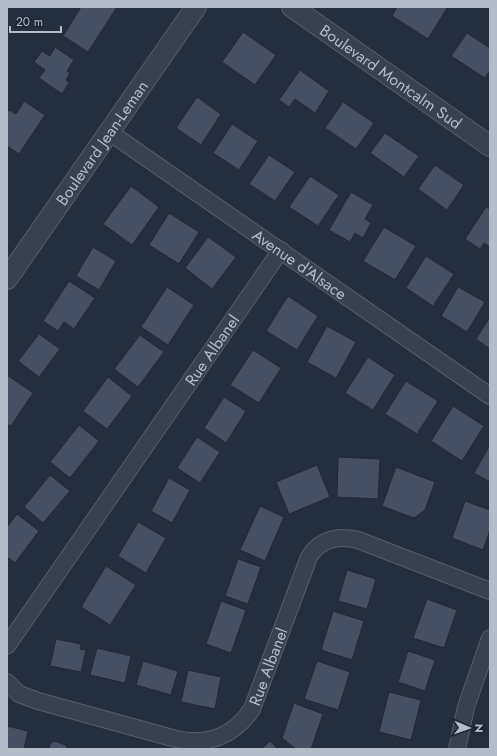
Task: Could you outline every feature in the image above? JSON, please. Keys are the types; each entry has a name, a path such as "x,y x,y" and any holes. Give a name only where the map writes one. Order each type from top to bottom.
{"street":[{"name":"Boulevard Jean-Leman","path":"7,279 196,7"},
{"name":"Boulevard Montcalm Sud","path":"292,7 490,146"},
{"name":"Avenue d'Alsace","path":"109,132 490,396"},
{"name":"Rue Albanel","path":"7,646 281,250"},
{"name":"Rue Albanel","path":"7,682 19,694 38,701 180,740 208,741 235,729 252,709 309,557 323,542 336,538 358,540 490,591"},
{"path":"457,749 466,707 490,638"}],"building":[{"path":"81,7 117,7 88,52 63,36"},
{"path":"397,7 447,8 428,39 392,16"},
{"path":"243,32 276,55 255,85 222,62"},
{"path":"467,33 490,48 490,70 485,78 451,56"},
{"path":"55,47 74,60 67,71 70,73 66,80 69,83 62,94 39,78 45,70 34,62 42,51 50,56"},
{"path":"300,70 329,91 315,113 295,99 289,107 279,100"},
{"path":"197,97 221,114 201,145 176,128"},
{"path":"24,101 45,115 19,154 7,146 7,113 9,110 16,114"},
{"path":"343,102 374,123 356,149 325,128"},
{"path":"232,124 258,141 239,170 213,153"},
{"path":"385,133 419,156 404,177 370,153"},
{"path":"269,155 295,172 275,201 249,184"},
{"path":"435,165 464,185 447,210 418,189"},
{"path":"310,176 339,195 318,226 289,207"},
{"path":"131,186 159,207 132,245 103,224"},
{"path":"351,192 373,205 365,219 371,223 363,238 355,233 350,242 329,230"},
{"path":"486,207 490,209 490,247 484,243 480,249 465,239"},
{"path":"169,213 199,232 179,264 149,245"},
{"path":"384,227 416,246 395,280 363,261"},
{"path":"208,237 236,257 212,289 185,268"},
{"path":"93,247 116,261 99,290 76,276"},
{"path":"426,256 454,274 433,306 406,288"},
{"path":"69,281 95,298 74,329 64,322 58,331 43,321"},
{"path":"167,287 194,305 168,345 141,327"},
{"path":"458,287 485,302 467,332 441,316"},
{"path":"288,296 318,316 297,350 266,331"},
{"path":"490,317 490,349 476,339"},
{"path":"327,326 356,342 336,378 307,362"},
{"path":"39,334 60,349 39,377 18,361"},
{"path":"140,335 164,352 138,387 114,369"},
{"path":"253,350 281,368 259,403 230,385"},
{"path":"368,357 395,375 373,410 345,393"},
{"path":"7,375 33,393 11,426 7,424"},
{"path":"108,377 132,396 107,429 83,411"},
{"path":"406,381 438,401 417,434 385,414"},
{"path":"224,397 246,411 226,443 204,428"},
{"path":"453,406 484,426 462,461 431,441"},
{"path":"79,425 99,441 70,478 50,462"},
{"path":"197,437 220,452 200,483 177,468"},
{"path":"490,445 490,482 474,473"},
{"path":"338,457 380,459 378,499 337,497"},
{"path":"317,465 330,497 289,514 276,482"},
{"path":"396,467 435,482 425,510 414,518 382,506"},
{"path":"50,475 70,491 43,523 24,507"},
{"path":"169,478 190,490 172,523 151,511"},
{"path":"465,501 490,510 490,530 483,550 452,538"},
{"path":"260,506 284,517 265,561 240,550"},
{"path":"17,514 39,531 15,563 7,557 7,527"},
{"path":"138,522 166,538 146,573 118,556"},
{"path":"238,559 261,567 248,604 225,596"},
{"path":"106,566 136,585 110,625 81,607"},
{"path":"347,570 376,579 367,609 338,601"},
{"path":"427,599 457,610 444,648 413,638"},
{"path":"221,601 246,610 231,653 206,644"},
{"path":"333,611 364,621 352,660 321,650"},
{"path":"56,639 81,644 80,649 86,650 81,672 50,666"},
{"path":"97,648 131,656 125,683 90,675"},
{"path":"408,651 435,660 425,691 398,682"},
{"path":"143,661 178,671 171,695 136,685"},
{"path":"317,661 350,672 338,710 304,699"},
{"path":"188,670 221,677 215,709 181,702"},
{"path":"389,692 421,700 411,740 379,732"},
{"path":"294,703 323,714 311,749 296,749 282,738"},
{"path":"7,726 28,731 24,749 7,749"},
{"path":"54,741 66,745 67,748 71,749 49,749 50,744"},
{"path":"270,741 278,749 262,749"}]}
